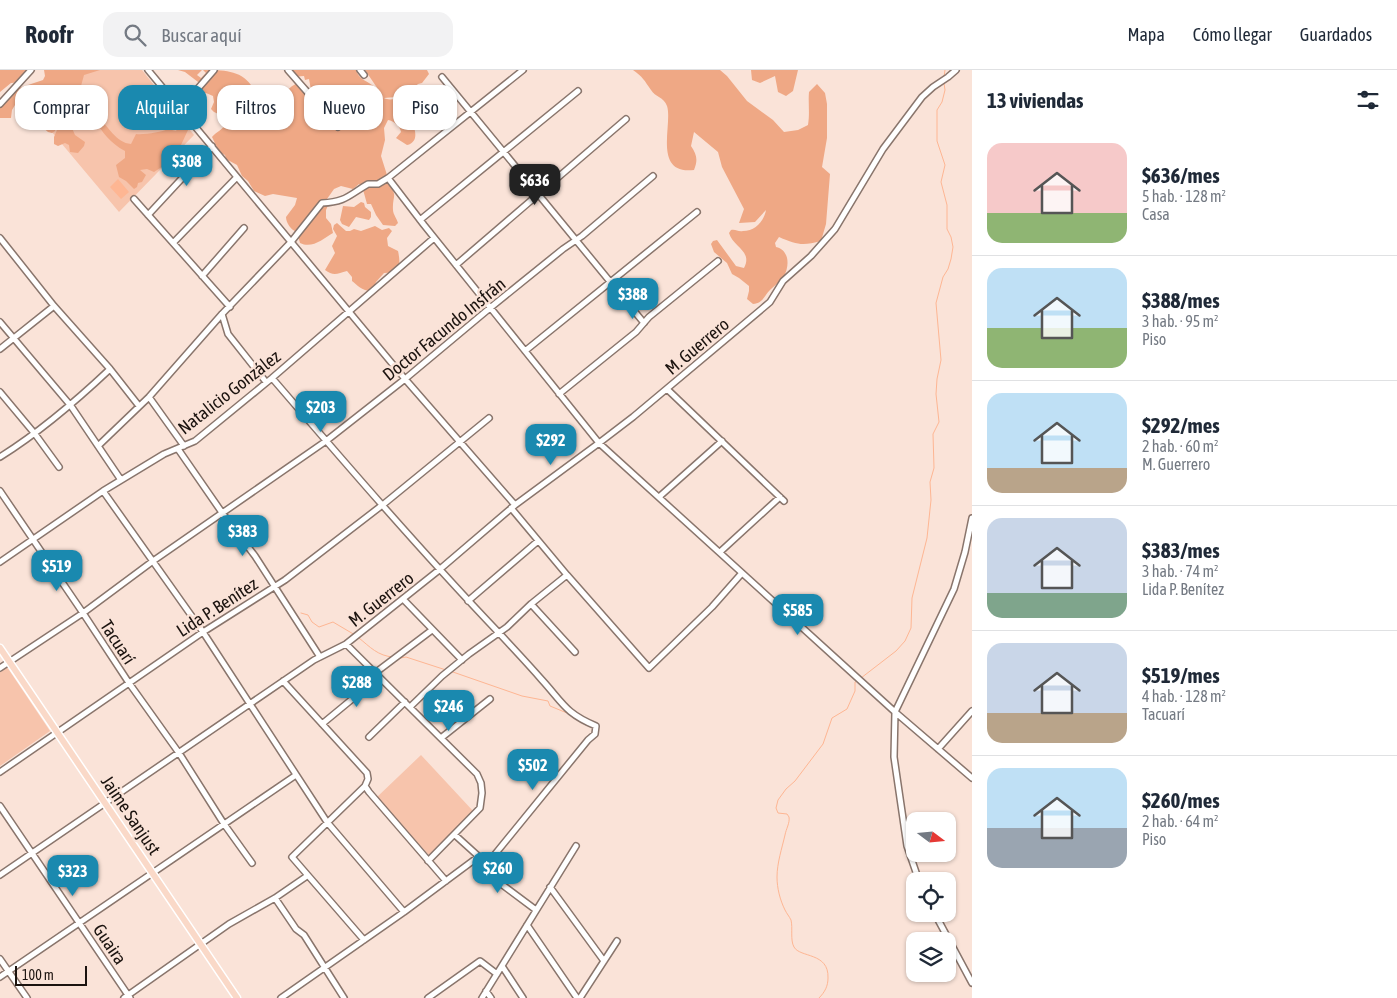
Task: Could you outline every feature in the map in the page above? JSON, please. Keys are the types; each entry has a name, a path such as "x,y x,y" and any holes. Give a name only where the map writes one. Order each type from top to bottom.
{"main road":[{"name":"Jaime Sanjust","path":"0,648 237,998"}],"street":[{"path":"0,104 31,70"},
{"path":"148,70 160,85"},
{"path":"201,85 214,70"},
{"path":"288,70 304,88"},
{"path":"360,70 364,75"},
{"path":"98,446 149,397 222,314 291,242 322,203 337,203 353,196 368,184 378,184 388,178 522,70"},
{"name":"M. Guerrero","path":"0,875 284,681 320,657 346,644 439,570 513,506 599,444 667,389 770,302 783,281 811,256 835,229 883,148 922,97 956,70"},
{"path":"442,77 644,323"},
{"path":"420,220 578,91"},
{"path":"456,266 626,119"},
{"path":"198,130 513,506 538,541 649,668 712,607 742,573"},
{"path":"148,215 212,146"},
{"name":"Doctor Facundo Insfrán","path":"0,668 84,613 153,561 326,442 653,176"},
{"path":"173,243 237,177"},
{"path":"388,178 599,444 895,712 972,778"},
{"path":"134,199 230,307"},
{"path":"525,351 697,212"},
{"path":"202,276 244,228"},
{"path":"0,238 54,306 110,369 139,406"},
{"name":"Natalicio González","path":"0,562 103,491 164,454 195,441 272,378 434,238"},
{"path":"559,394 636,332 718,260"},
{"path":"0,350 54,306"},
{"path":"222,314 228,334 266,382"},
{"path":"0,322 70,406 121,480"},
{"path":"0,457 35,434 70,406 110,369"},
{"path":"272,378 381,506 544,682 562,706 579,718 596,726 595,734 487,864"},
{"path":"667,389 782,499 720,552"},
{"path":"0,392 35,434 58,467"},
{"path":"149,397 184,446"},
{"name":"Lida P. Benítez","path":"0,772 203,632 274,587 381,506 489,418"},
{"path":"659,497 722,441"},
{"path":"178,449 255,556 320,657"},
{"name":"Tacuarí","path":"0,491 252,863"},
{"path":"103,491 203,632 327,822 404,912"},
{"path":"916,872 907,846 894,756 895,712 954,588 965,552 972,518"},
{"path":"468,601 538,541"},
{"path":"369,737 469,654 499,633 567,575"},
{"path":"403,599 462,660"},
{"path":"531,604 575,652"},
{"path":"322,724 392,661 432,630"},
{"path":"346,644 477,774 481,782 480,808 428,862"},
{"path":"284,681 366,773 368,779 365,786 292,857 364,940"},
{"path":"441,738 490,699"},
{"path":"938,749 972,711"},
{"path":"0,977 296,775"},
{"path":"365,786 446,881"},
{"name":"Guaira","path":"0,806 127,997"},
{"path":"455,835 487,864 496,880 536,910"},
{"path":"482,998 576,846"},
{"path":"280,998 326,968 478,857"},
{"path":"127,997 230,924 275,898 307,876"},
{"path":"550,887 604,961"},
{"path":"275,898 296,929 304,935 344,998"},
{"path":"939,922 972,983"},
{"path":"527,925 578,998 617,941"},
{"path":"0,959 26,998"},
{"path":"428,998 480,961 497,974"},
{"path":"502,966 523,998"},
{"path":"486,991 491,998"}],"shaded area":[{"path":"0,70 29,70 29,77 22,82 11,83 0,92"},
{"path":"44,70 100,70 84,75 81,85 28,85 43,80 45,76"},
{"path":"74,70 142,70 154,85 118,85 118,130 190,130 194,135 119,212 50,130 108,130 108,85 78,85"},
{"path":"178,70 202,70 197,75 201,78 206,73 203,70 230,72 242,76 251,85 217,85 217,113 211,109 214,102 213,96 207,93 207,85 202,85 185,72"},
{"path":"286,70 356,70 361,77 373,85 310,85 309,79 305,80 304,76 292,77"},
{"path":"365,70 427,70 429,74 422,83 417,85 393,85 393,97 384,98 383,85 375,85"},
{"path":"633,70 720,70 747,101 773,120 784,132 798,130 808,125 809,92 817,84 825,93 827,104 827,138 822,167 830,174 826,224 821,241 800,244 779,237 775,243 776,247 784,251 786,255 788,263 786,272 781,280 759,302 753,304 747,299 749,286 732,274 727,263 714,252 711,244 717,240 736,266 744,268 746,257 729,233 731,230 747,231 755,227 761,221 766,210 755,222 739,223 744,209 722,167 718,152 694,132 691,146 696,158 694,170 681,169 673,165 667,147 667,106"},
{"path":"751,70 798,70 793,91 786,96 778,92 775,76 760,83 752,80"},
{"path":"298,83 304,89 304,130 383,130 383,97 393,99 393,122 388,120 384,128 385,140 381,156 387,175 387,183 394,193 393,212 398,223 395,226 383,225 371,204 367,204 362,186 359,184 353,189 341,186 334,189 327,199 329,203 326,210 326,218 331,224 333,233 313,244 304,245 300,243 297,232 289,226 286,217 295,205 297,198 273,194 265,196 254,191 248,181 242,176 237,165 226,159 225,155 219,152 212,137 220,130 294,130 294,85"},
{"path":"15,90 15,105 11,118 0,118 0,107"},
{"path":"108,127 121,140 131,144 136,134 165,130 188,130 181,145 173,148 173,156 168,163 154,172 147,169 140,170 146,175 142,182 138,183 134,189 119,177 116,165 125,158 125,151 115,145 102,130 108,130"},
{"path":"46,130 55,130 52,133"},
{"path":"57,130 73,130 75,135 85,142 78,153 70,152 69,145 65,143 58,146 54,144"},
{"path":"400,130 414,130 415,136 412,143 407,145 396,138 401,132"},
{"path":"118,179 129,192 121,199 110,187"},
{"path":"361,202 371,212 369,220 356,217 349,227 342,224 340,220 343,206 354,207"},
{"path":"337,223 346,231 354,229 361,231 375,226 382,230 389,228 392,231 387,238 388,246 398,251 399,264 393,271 384,273 376,282 373,290 367,291 359,287 352,281 352,277 347,271 335,274 325,270 335,253 332,246 337,236 333,229"},
{"path":"7,667 50,731 0,766 0,672"},
{"path":"421,755 474,812 429,855 376,798"}],"waterway":[{"path":"944,77 945,70"},
{"path":"861,678 896,651 905,641 911,628 912,598 927,538 931,500 930,482 934,468 933,434 939,422 936,394 941,360 936,303 943,277 948,269 953,247 947,229 947,205 941,182 945,165 937,141 937,110 942,102 945,90 944,83"},
{"path":"301,613 308,615 312,622 319,627 333,622 355,635"},
{"path":"359,638 379,653 393,657"},
{"path":"400,658 406,657 446,670"},
{"path":"450,671 522,696 548,701 550,706 567,713"},
{"path":"819,998 827,986 827,970 819,960 802,953 794,947 791,920 779,894 777,881 778,866 789,817 787,814 778,813 776,808 778,800 786,789 795,781 823,744 832,718 847,709 855,691 855,682 858,681"}]}
